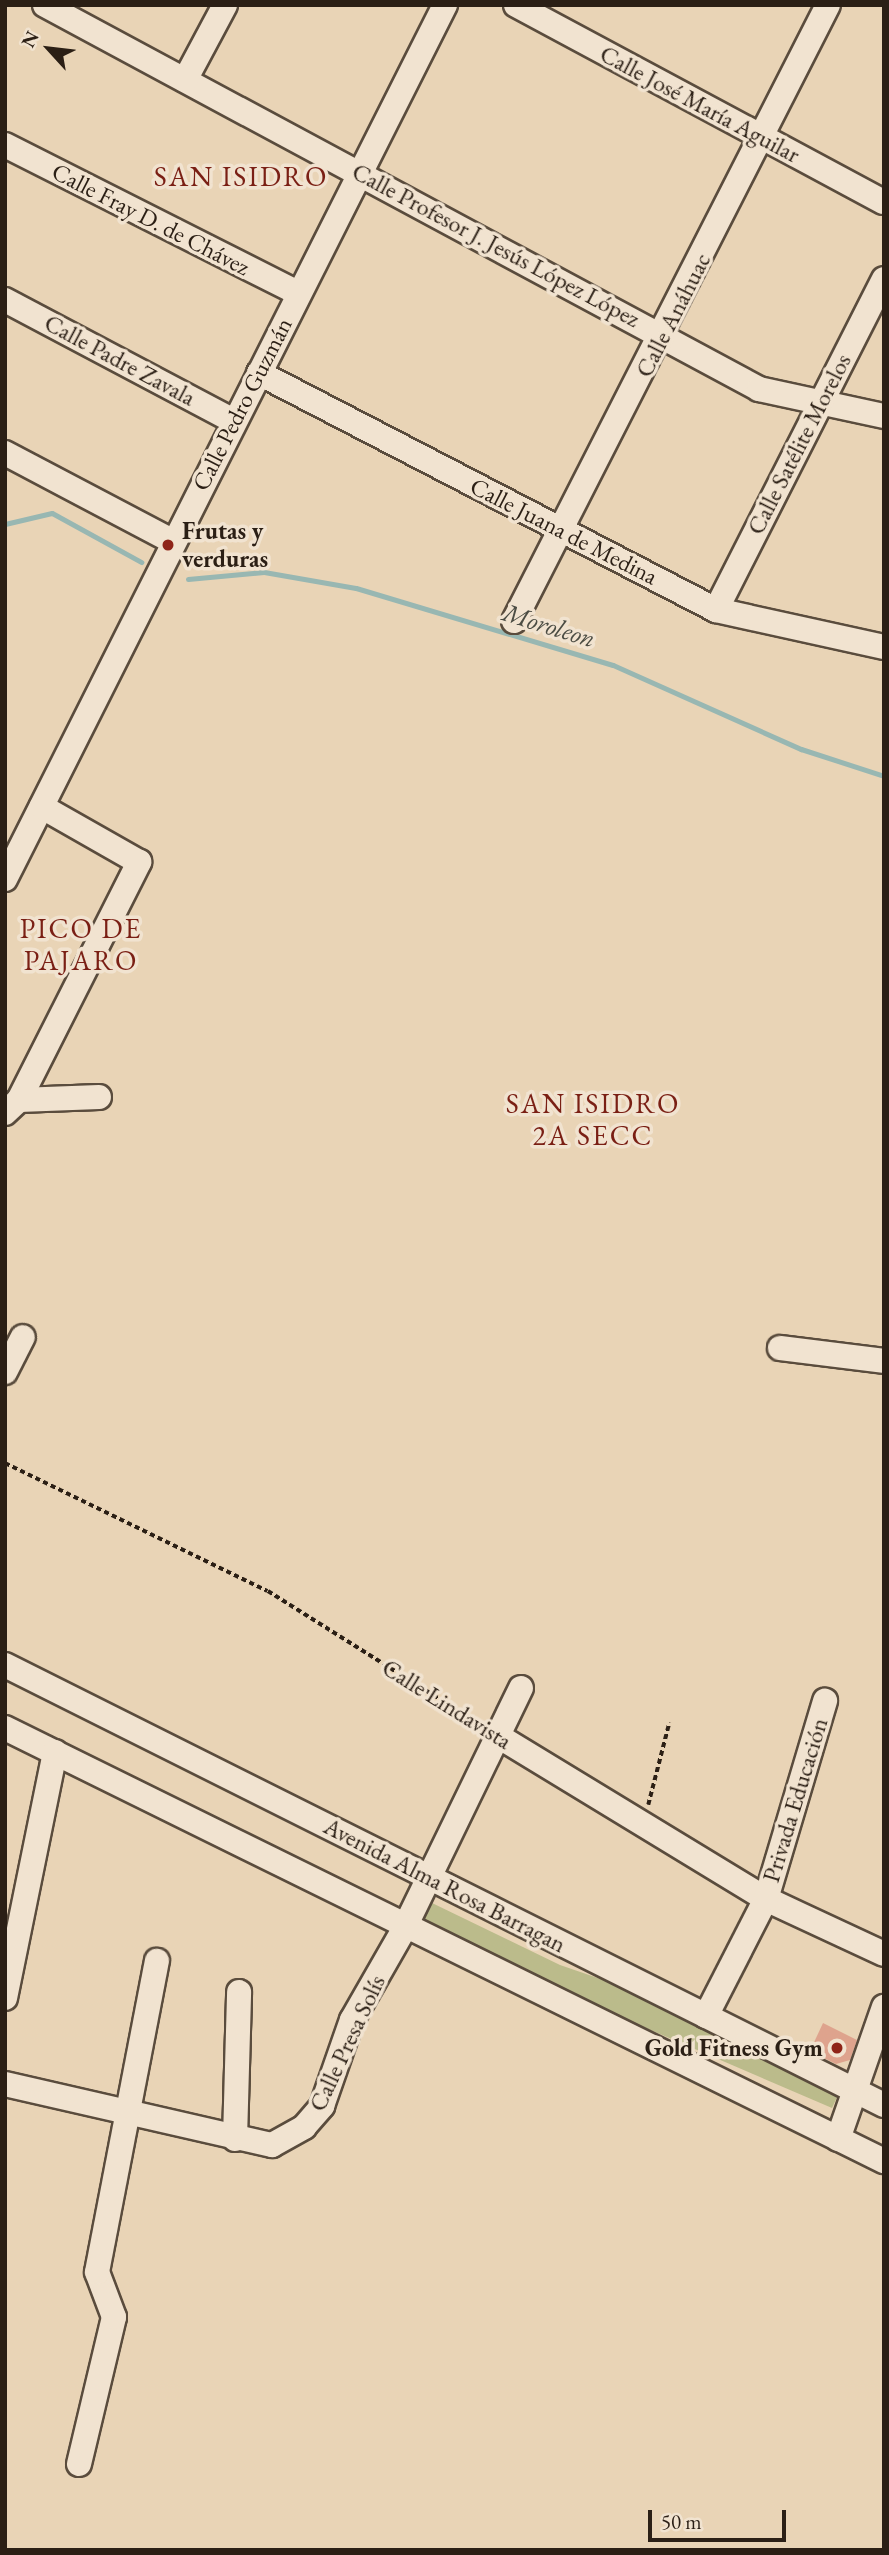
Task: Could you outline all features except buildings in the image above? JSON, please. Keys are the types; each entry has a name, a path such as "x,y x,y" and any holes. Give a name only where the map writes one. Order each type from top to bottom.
{"street":[{"name":"Calle Profesor J. Jesús López López","path":"45,5 664,335 760,389 884,416"},
{"path":"185,80 225,5"},
{"name":"Calle Pedro Guzmán","path":"5,879 172,541 445,5"},
{"name":"Calle José María Aguilar","path":"516,5 884,202"},
{"name":"Calle Anáhuac","path":"514,621 664,335 828,5"},
{"name":"Calle Fray D. de Chávez","path":"5,145 298,293"},
{"name":"Calle Satélite Morelos","path":"716,610 884,279"},
{"name":"Calle Padre Zavala","path":"5,300 234,421"},
{"name":"Calle Juana de Medina","path":"259,373 716,610 884,647"},
{"path":"5,454 172,541"},
{"path":"12,1107 139,862 42,807"},
{"path":"12,1107 99,1097"},
{"path":"5,1372 23,1337"},
{"path":"780,1348 884,1362"},
{"name":"Avenida Alma Rosa Barragan","path":"5,1665 884,2105"},
{"name":"Calle Presa Solís","path":"235,2139 272,2145 304,2127 322,2106 352,2020 406,1926 522,1688"},
{"name":"Privada Educación","path":"706,2016 766,1899 825,1701"},
{"path":"5,1728 884,2161"},
{"name":"Calle Lindavista","path":"498,1735 766,1899 884,1954"},
{"path":"5,1998 55,1752"},
{"path":"79,2463 114,2317 97,2272 157,1961"},
{"path":"5,2084 129,2108 235,2139 239,1992"},
{"path":"838,2140 859,2093 884,2007"}],"path":[{"name":"Calle Lindavista","path":"5,1463 268,1591 498,1735"},
{"path":"643,1824 669,1723"}],"green space":[{"path":"430,1902 560,1965 621,1986 840,2091 832,2108 632,2022 421,1921"}],"waterway":[{"name":"Moroleon","path":"5,524 52,513 141,562"},
{"name":"Moroleon","path":"188,579 264,572 356,588 613,665 801,749 884,776"}],"place":[{"name":"Frutas y verduras","path":"168,545"},
{"name":"Gold Fitness Gym","path":"837,2048"}],"district":[{"name":"SAN ISIDRO","path":"241,176"},
{"name":"PICO DE PAJARO","path":"81,944"},
{"name":"SAN ISIDRO 2A SECC","path":"593,1119"}]}
